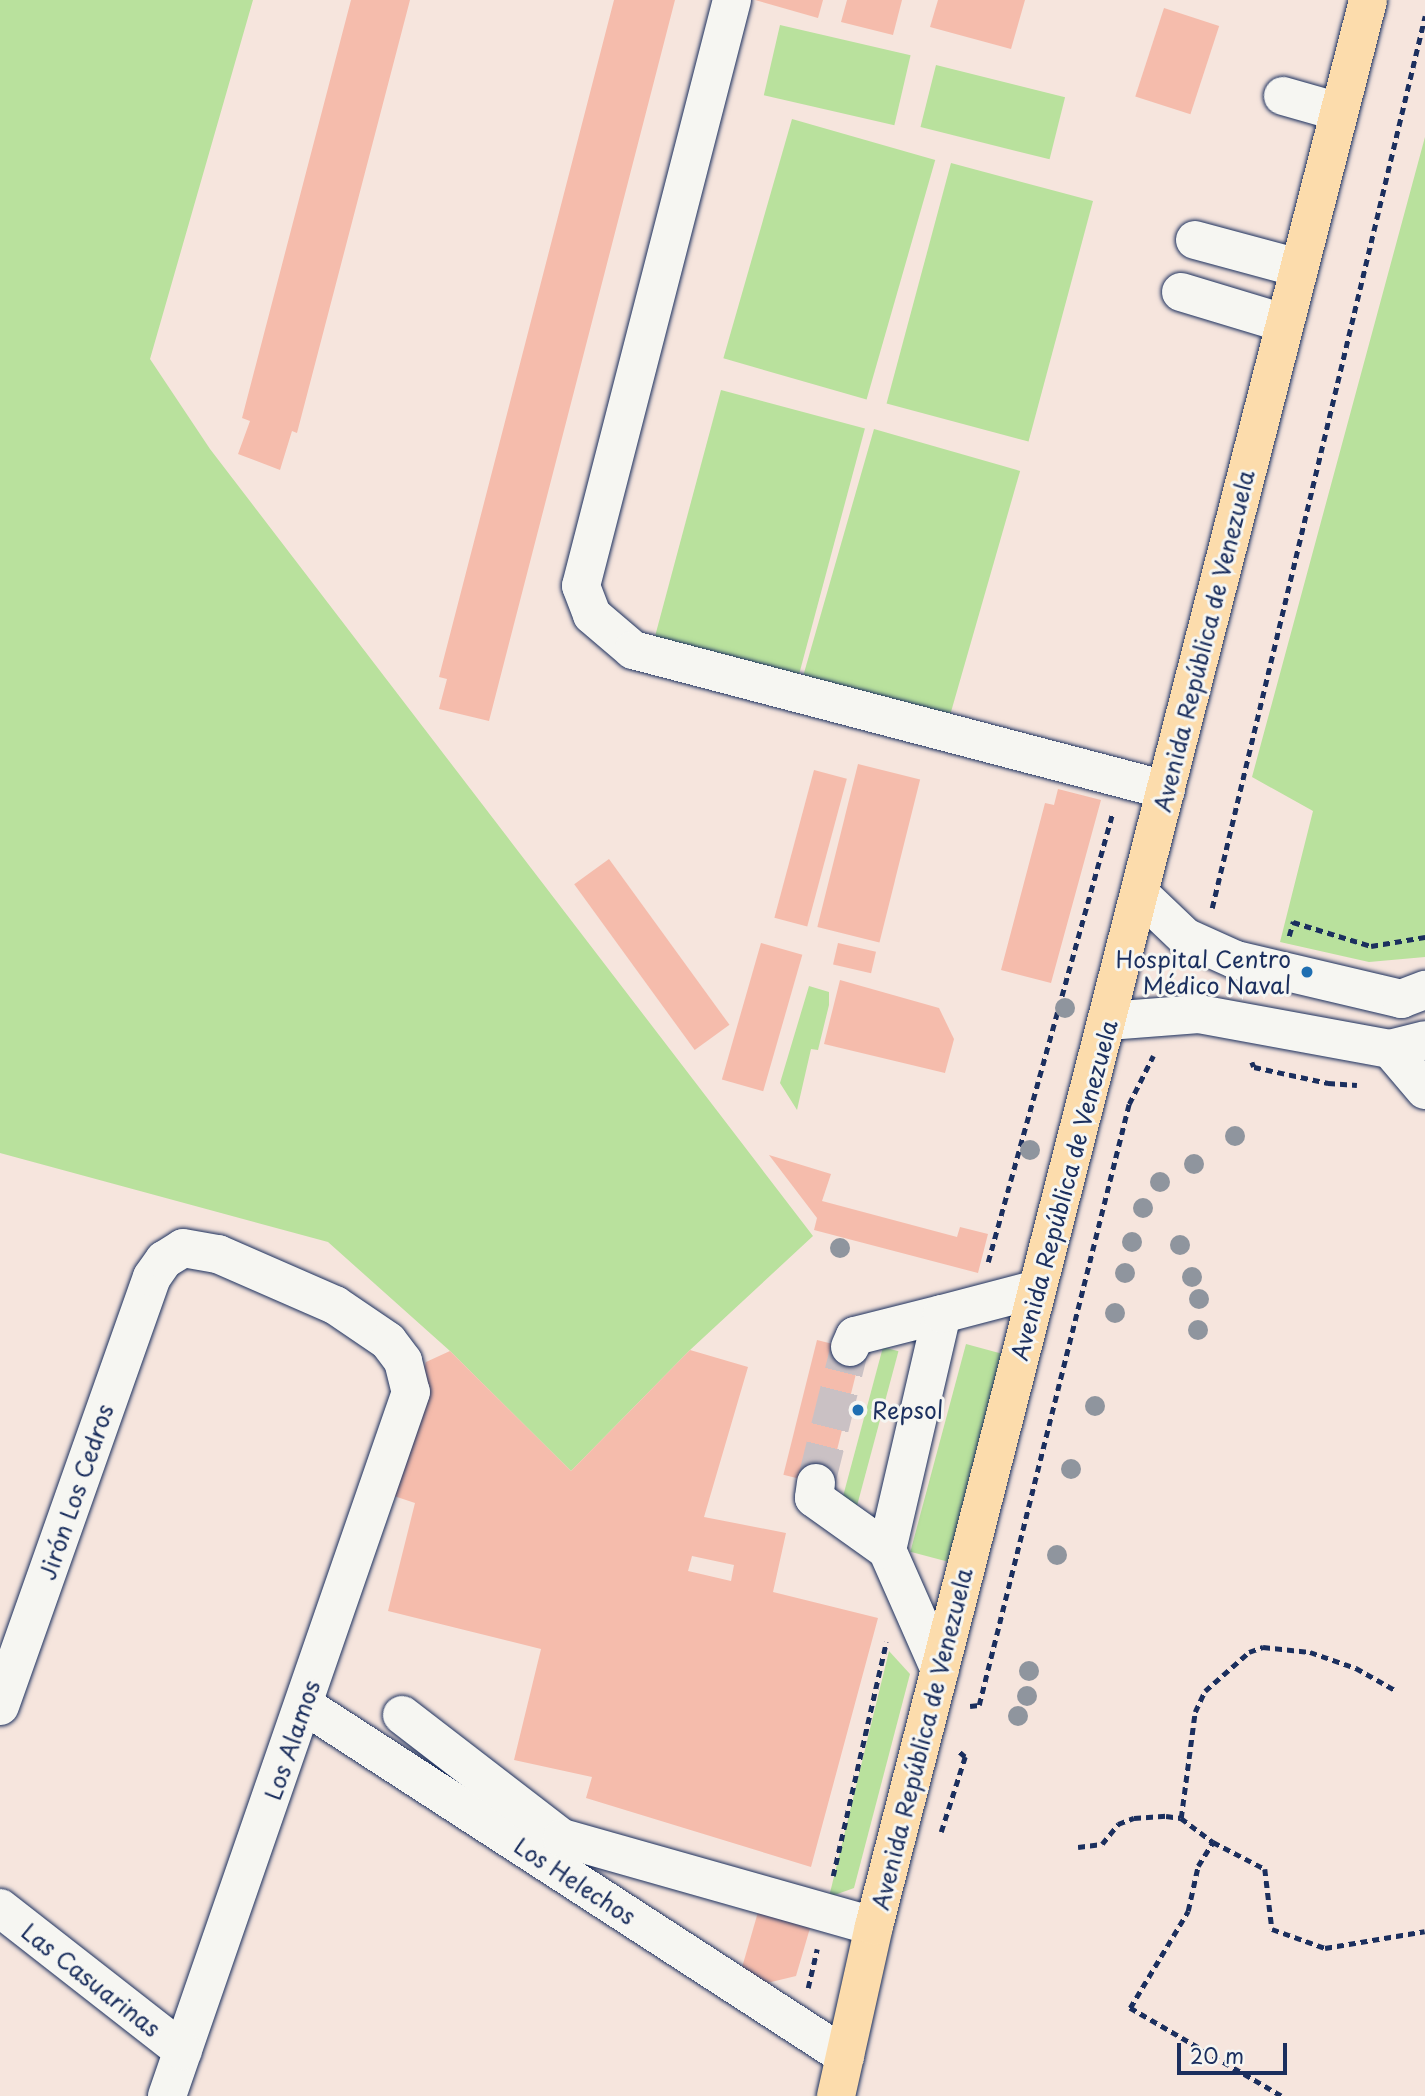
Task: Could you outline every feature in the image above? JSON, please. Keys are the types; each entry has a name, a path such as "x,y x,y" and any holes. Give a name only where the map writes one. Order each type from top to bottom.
{"main road":[{"name":"Avenida República de Venezuela","path":"836,2096 874,1926 1368,0"}],"street":[{"path":"732,0 580,586 592,615 633,650 1122,781 1166,790"},
{"path":"1283,96 1339,112"},
{"path":"1195,240 1299,268"},
{"path":"1181,292 1284,323"},
{"path":"1140,894 1185,937 1236,960 1401,999 1425,990"},
{"path":"1108,1021 1185,1013 1407,1045 1425,1090"},
{"name":"Los Alamos","path":"152,1276 170,1255 183,1248 205,1250 239,1262 335,1305 371,1328 396,1351 411,1383 304,1705 167,2096"},
{"name":"Jirón Los Cedros","path":"0,1706 152,1276"},
{"path":"850,1347 855,1336 1037,1289"},
{"path":"887,1550 952,1310"},
{"path":"816,1483 814,1498 887,1550 940,1670"},
{"name":"Los Helechos","path":"304,1705 845,2056"},
{"path":"402,1715 562,1838 874,1926"},
{"name":"Las Casuarinas","path":"0,1908 183,2051"}],"path":[{"path":"1203,945 1425,16"},
{"path":"952,1310 982,1280 1122,781"},
{"path":"1279,971 1293,922 1371,946 1425,937"},
{"path":"968,1717 971,1704 979,1705 1129,1104 1145,1065 1175,1041 1185,1013"},
{"path":"799,2026 887,1635"},
{"path":"1181,1818 1195,1712 1205,1691 1249,1652 1264,1647 1310,1652 1356,1668 1395,1690"},
{"path":"938,1842 965,1757 958,1755 961,1742"},
{"path":"1079,1847 1102,1844 1118,1824 1133,1818 1181,1818 1213,1842 1265,1870 1272,1929 1325,1948 1425,1931"},
{"path":"1213,1842 1198,1866 1188,1911 1130,2008 1281,2096"}],"green space":[{"path":"0,0 253,0 150,359 210,449 813,1236 690,1350 571,1471 450,1351 328,1242 0,1153"},
{"path":"780,25 911,55 894,125 764,95"},
{"path":"936,65 1065,97 1050,159 921,127"},
{"path":"792,119 935,160 867,399 723,358"},
{"path":"1425,137 1425,957 1369,962 1280,942 1313,811 1252,777"},
{"path":"951,163 1093,201 1029,442 887,404"},
{"path":"721,390 865,429 798,680 654,641"},
{"path":"874,429 1020,471 948,723 802,681"},
{"path":"809,986 829,992 829,1005 818,1050 811,1049 797,1110 780,1083"},
{"path":"966,1344 1008,1355 952,1563 910,1552"},
{"path":"883,1347 898,1351 856,1511 840,1506"},
{"path":"889,1651 910,1674 854,1888 829,1897"}],"building":[{"path":"351,0 410,0 297,433 292,431 280,470 238,454 250,421 242,418"},
{"path":"614,0 675,0 489,721 439,709 447,679 439,677"},
{"path":"755,0 823,0 818,18"},
{"path":"847,0 902,0 893,35 841,22"},
{"path":"938,0 1025,0 1011,49 930,27"},
{"path":"1164,8 1219,26 1190,114 1135,96"},
{"path":"858,764 920,779 879,942 817,927"},
{"path":"814,770 847,779 807,927 774,918"},
{"path":"1058,789 1101,800 1051,983 1001,970 1045,803 1054,805"},
{"path":"609,859 729,1025 695,1050 574,884"},
{"path":"761,943 802,955 763,1091 722,1079"},
{"path":"838,943 876,952 871,973 833,964"},
{"path":"840,980 939,1008 954,1039 945,1073 824,1044"},
{"path":"769,1155 831,1174 822,1201 957,1237 960,1227 988,1234 978,1273 814,1230 817,1218"},
{"path":"817,1340 862,1351 828,1486 783,1475"},
{"path":"690,1350 748,1367 704,1517 786,1533 773,1592 878,1618 811,1867 586,1798 592,1777 514,1760 541,1649 388,1611 415,1503 388,1494 426,1362 450,1351 571,1471","holes":["692,1556 734,1565 731,1581 688,1571"]},
{"path":"758,1912 810,1928 796,1976 767,1983 741,1971"}],"tunnel":[{"path":"816,1483 850,1347"}],"place":[{"name":"Hospital Centro Médico Naval","path":"1307,972"},
{"name":"Repsol","path":"858,1410"}]}
